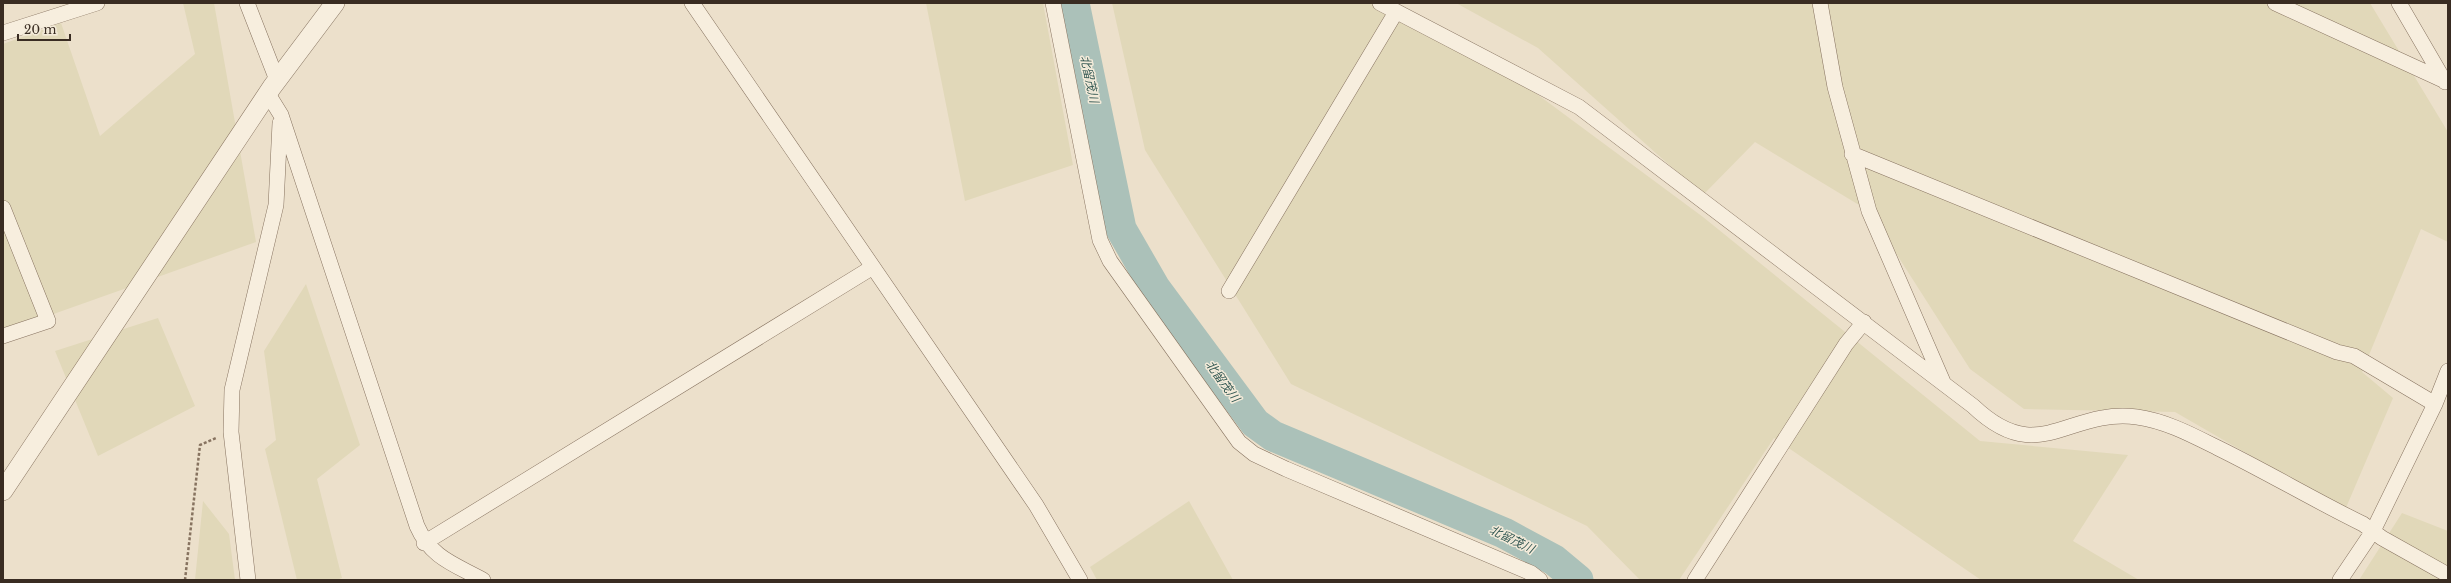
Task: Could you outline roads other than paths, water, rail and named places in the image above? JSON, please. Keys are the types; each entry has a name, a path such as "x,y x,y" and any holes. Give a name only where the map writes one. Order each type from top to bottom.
{"street":[{"path":"3,33 97,3"},
{"path":"247,3 281,115 424,543 436,555 483,580"},
{"path":"3,491 273,87 335,3"},
{"path":"692,3 1036,505 1080,580"},
{"path":"1054,3 1100,240 1110,260 1239,442 1254,454 1286,469 1531,573 1540,580"},
{"path":"1380,3 1579,107 1864,322 1973,406 1987,419 2005,430 2030,436 2048,434 2088,420 2113,416 2137,417 2177,428 2253,466 2373,531 2448,576"},
{"path":"1820,3 1835,87 1852,154 1869,211 1944,385"},
{"path":"2275,3 2447,83"},
{"path":"2399,3 2447,83"},
{"path":"1229,291 1396,12"},
{"path":"248,580 231,432 232,390 276,205 281,115"},
{"path":"1852,154 2337,352 2354,356 2434,404"},
{"path":"3,208 48,321 3,336"},
{"path":"424,543 874,267"},
{"path":"1695,580 1846,344 1864,322"},
{"path":"2340,580 2373,531 2446,379"}],"waterway":[{"name":"北留茂川","path":"1074,3 1121,229 1155,288 1255,423 1273,436 1504,533 1554,560 1578,580"}]}
